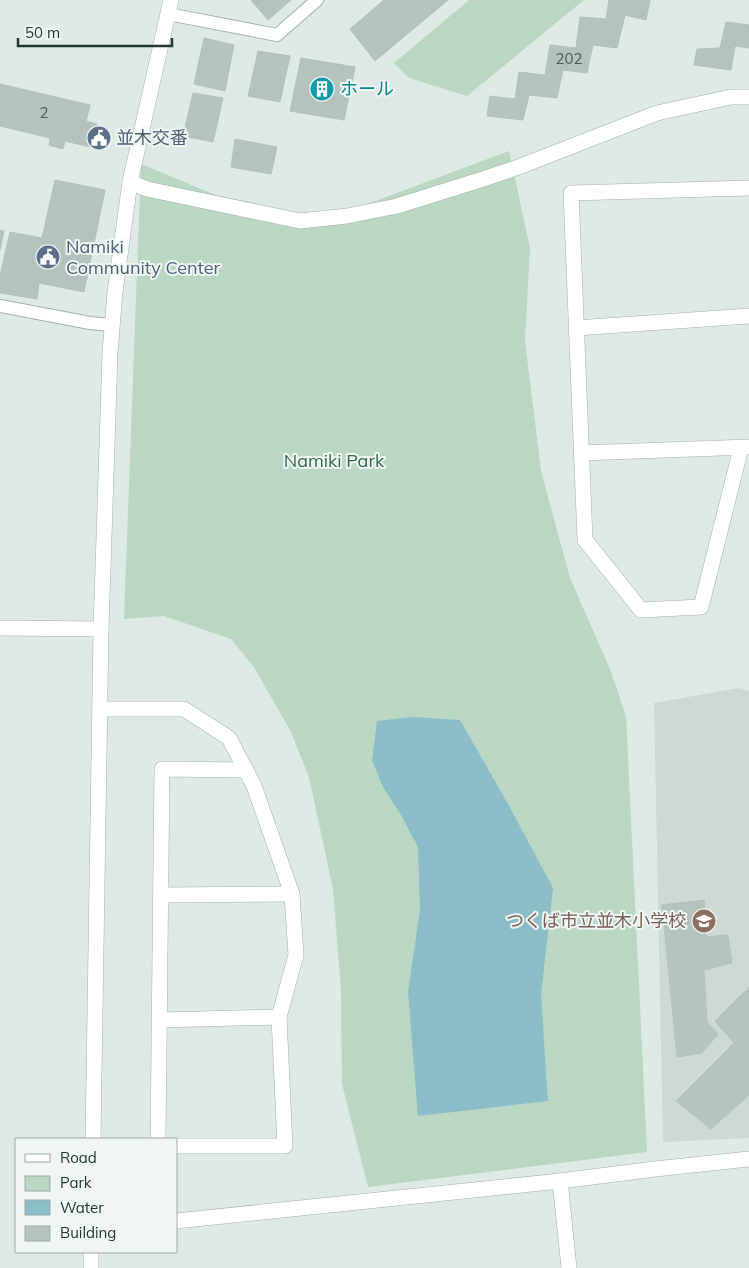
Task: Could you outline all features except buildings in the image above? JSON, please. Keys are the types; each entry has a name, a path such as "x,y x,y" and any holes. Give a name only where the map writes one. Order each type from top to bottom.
{"street":[{"path":"93,1138 101,629 110,353 121,245 130,182 169,7"},
{"path":"130,182 147,189 300,221 347,216 397,206 480,180 516,168 657,113 731,96 749,97"},
{"path":"581,453 745,448 701,607 641,610 585,540 581,453 571,193 749,188"},
{"path":"576,328 749,316"},
{"path":"0,628 101,629"},
{"path":"100,709 184,709 229,738 254,786 292,894 296,955 279,1017 285,1146 178,1146"},
{"path":"158,1138 162,769 246,770"},
{"path":"161,896 292,894"},
{"path":"160,1020 279,1017"},
{"path":"178,1221 560,1181 654,1168 749,1159"},
{"path":"560,1181 569,1268"},
{"path":"91,1253 91,1268"}],"lane":[{"path":"169,7 277,35 316,0"},
{"path":"0,306 90,323 112,325"}],"shaded area":[{"name":"つくば市立並木小学校","path":"739,688 749,691 749,1138 663,1142 654,703"}],"green space":[{"path":"469,0 584,0 467,96 409,78 394,63"},
{"name":"Namiki Park","path":"509,151 530,248 525,341 541,471 570,578 610,669 626,716 647,1152 368,1187 342,1084 341,990 333,889 309,777 291,732 254,667 231,639 164,616 124,619 141,164 273,219 341,214"}],"water":[{"path":"412,717 460,720 553,888 541,995 548,1101 418,1116 408,992 420,910 418,847 383,787 372,760 377,721"}],"place":[{"name":"ホール","path":"322,89"},
{"name":"並木交番","path":"99,138"},
{"name":"Namiki Community Center","path":"48,257"},
{"name":"つくば市立並木小学校","path":"704,921"}]}
